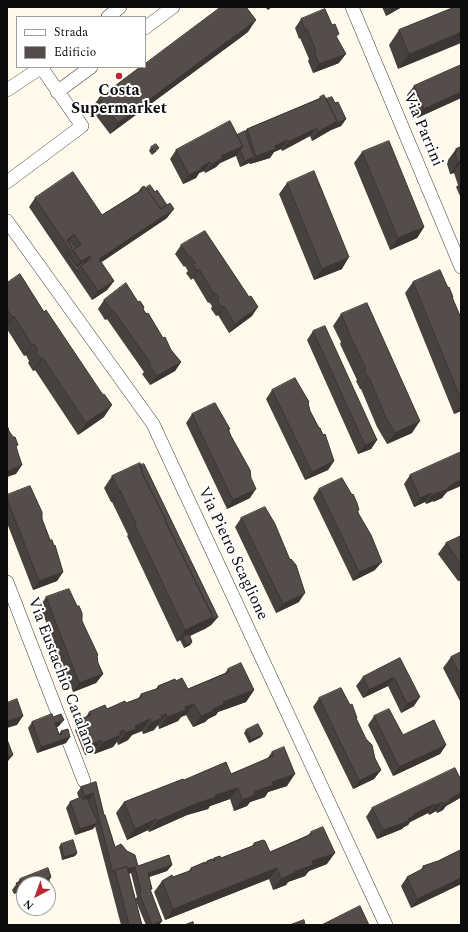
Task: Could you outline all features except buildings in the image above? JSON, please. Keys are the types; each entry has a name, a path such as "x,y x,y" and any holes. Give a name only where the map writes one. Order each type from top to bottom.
{"street":[{"path":"109,16 120,7"},
{"path":"146,27 173,7"},
{"name":"Via Parrini","path":"352,7 461,266"},
{"path":"7,90 40,68"},
{"path":"7,182 82,126 42,68"},
{"path":"57,92 90,68"},
{"name":"Via Pietro Scaglione","path":"7,221 153,424 386,925"},
{"name":"Via Eustachio Catalano","path":"7,582 84,782"}],"place":[{"name":"Costa Supermarket","path":"119,76"}]}
